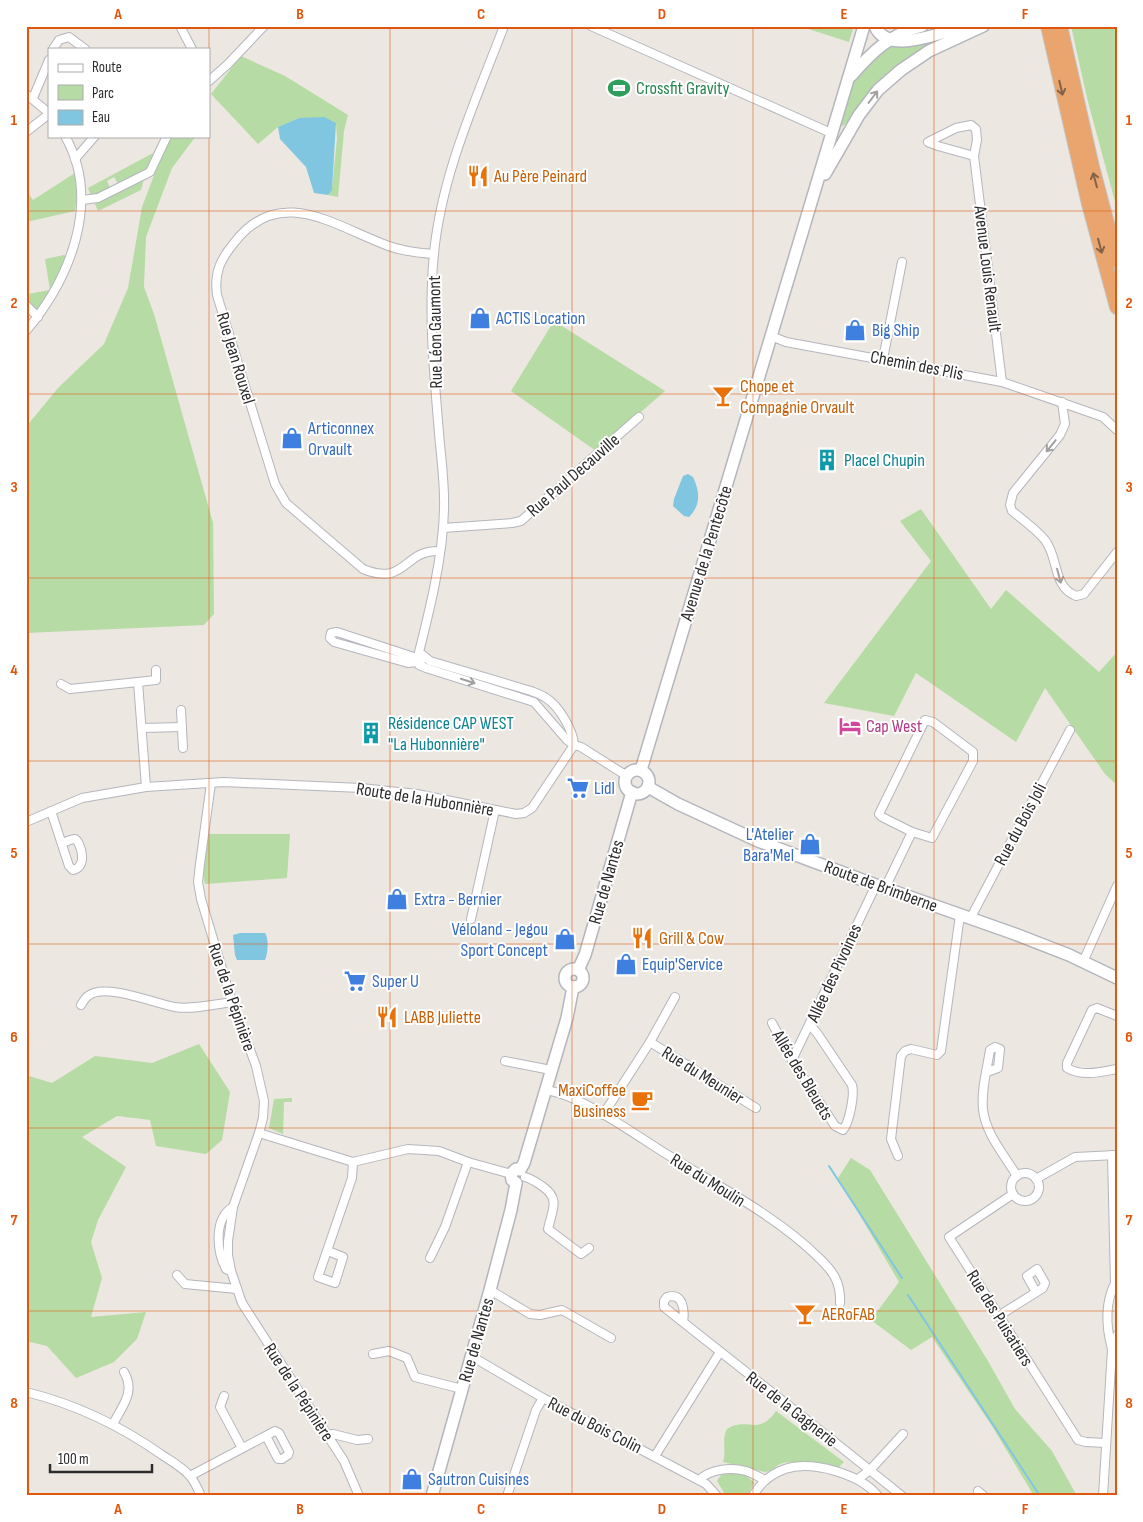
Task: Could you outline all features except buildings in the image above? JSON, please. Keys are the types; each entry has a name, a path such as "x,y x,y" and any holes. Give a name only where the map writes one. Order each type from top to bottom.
{"highway":[{"path":"1042,26 1044,33 1051,41"},
{"path":"1048,26 1089,204 1117,307"},
{"path":"1060,26 1092,168 1117,261"}],"main road":[{"path":"808,217 864,26"},
{"path":"875,26 876,30 887,40 900,42 967,26"},
{"path":"847,80 867,57 887,40 922,26"},
{"path":"808,217 826,171 859,115 878,90 901,70 929,51 983,26"},
{"path":"832,133 846,137"},
{"name":"Avenue de la Pentecôte","path":"641,770 808,217"},
{"path":"641,770 648,777 648,788 639,794 632,792 627,787 626,776 631,771 641,770"},
{"name":"Route de Brimberne","path":"648,788 758,841 1069,955 1117,978"},
{"name":"Rue de Nantes","path":"432,1496 490,1290 518,1176 524,1163 567,1018 573,987 566,982 565,976 570,970 578,970 585,955 632,792"}],"street":[{"path":"180,26 191,48"},
{"path":"210,78 228,64 264,26"},
{"name":"Rue Léon Gaumont","path":"421,660 420,646 440,552 443,528 444,495 431,334 434,254 437,230 451,168 504,26"},
{"path":"591,26 832,133"},
{"path":"54,48 59,40 69,37 84,48"},
{"path":"48,62 30,96 48,113"},
{"path":"26,132 48,115"},
{"name":"Avenue Louis Renault","path":"974,156 928,142 956,128 970,125 974,126 978,134 974,156 1002,382"},
{"path":"26,331 38,317 56,289 71,256 77,231 82,200 79,171 66,138"},
{"path":"75,159 93,138"},
{"path":"82,200 98,198 150,172 166,138"},
{"name":"Rue Jean Rouxel","path":"434,254 399,250 323,217 302,212 289,212 258,221 238,237 219,264 216,285 217,295 275,484 286,503 363,569 374,574 396,572 419,554 431,551 440,552"},
{"path":"883,359 902,262"},
{"path":"26,305 38,317"},
{"name":"Chemin des Plis","path":"771,336 786,342 1002,382 1103,417 1117,430"},
{"path":"1062,402 1065,424 1060,435 1013,493 1010,505 1012,510 1044,539 1051,550 1061,584 1068,593 1076,596 1084,594 1117,552"},
{"name":"Rue Paul Decauville","path":"443,528 521,521 639,417"},
{"path":"574,745 574,734 558,711 547,698 532,691 421,660 408,663 334,642 330,638 331,633 337,632 421,660 534,702 566,740 574,745 581,747 617,768 626,776"},
{"path":"61,684 70,688 156,680 156,670"},
{"path":"138,682 146,787"},
{"path":"549,719 549,710 552,708 558,711"},
{"path":"181,710 183,748"},
{"path":"925,720 933,722 973,752 973,761 935,835 932,838 912,832 882,817 880,814 925,720"},
{"path":"142,728 182,727"},
{"name":"Rue du Bois Joli","path":"965,917 1070,730"},
{"name":"Route de la Hubonnière","path":"26,822 82,798 146,787 211,783 361,788 417,794 524,814 532,808 574,745"},
{"name":"Rue de la Pépinière","path":"211,783 198,882 206,920 261,1083 264,1102 264,1118 233,1207 228,1241 231,1271 242,1303 344,1461 359,1496"},
{"path":"471,919 495,810"},
{"path":"51,811 62,843"},
{"name":"Allée des Pivoines","path":"792,1060 880,887 912,832"},
{"path":"1083,962 1117,886"},
{"path":"898,1156 891,1139 901,1056 905,1051 911,1049 937,1055 941,1051 965,917"},
{"path":"81,1005 89,995 102,992 135,996 175,1007 233,1002"},
{"name":"Rue du Meunier","path":"603,1115 650,1042 675,997"},
{"path":"1117,1016 1097,1008 1092,1010 1067,1063 1067,1068 1075,1073 1092,1074 1117,1069"},
{"name":"Allée des Bleuets","path":"772,1023 792,1060 835,1126 843,1130 846,1126 853,1090 810,1025"},
{"name":"Rue du Meunier","path":"650,1042 756,1108"},
{"path":"505,1061 551,1070"},
{"path":"987,1072 983,1110 991,1133 1017,1176"},
{"name":"Rue du Moulin","path":"545,1090 564,1094 603,1115 767,1217 797,1238 819,1258 836,1278 840,1292 840,1303"},
{"path":"259,1133 353,1162 408,1149 438,1151 468,1162 532,1179 550,1192 553,1197 554,1202 548,1229 581,1254 588,1248"},
{"path":"1036,1179 1075,1157 1114,1155 1116,1286 1109,1296 1108,1333 1112,1349"},
{"path":"328,1251 352,1178 353,1162"},
{"path":"430,1258 445,1227 468,1162"},
{"path":"1029,1174 1036,1179 1038,1192 1032,1198 1024,1200 1013,1194 1011,1186 1017,1176 1029,1174"},
{"name":"Rue des Puisatiers","path":"1013,1194 949,1237 1078,1440 1106,1443"},
{"path":"177,1275 185,1284 237,1289"},
{"path":"490,1290 530,1314 540,1315 562,1310 611,1338"},
{"path":"1000,1315 1036,1292"},
{"name":"Rue de la Gagnerie","path":"683,1322 902,1496"},
{"path":"1103,1496 1112,1349 1117,1335"},
{"path":"373,1354 389,1350 407,1358 415,1377 462,1389"},
{"path":"655,1456 720,1352"},
{"name":"Rue du Bois Colin","path":"471,1356 542,1398 699,1480 706,1484 717,1496"},
{"path":"113,1424 129,1395 130,1381 124,1372"},
{"path":"26,1392 56,1400 113,1424 142,1441 190,1476 201,1496"},
{"path":"224,1396 220,1407 242,1448"},
{"path":"506,1496 542,1398"},
{"path":"328,1435 333,1434 357,1440 368,1439"},
{"path":"858,1479 870,1470 903,1434"},
{"path":"190,1476 266,1436"},
{"path":"753,1496 765,1480 786,1469 807,1467 830,1469 858,1479 878,1496"},
{"path":"699,1480 707,1473 730,1469 746,1471 765,1480"}],"green space":[{"path":"799,26 854,26 849,42"},
{"path":"1071,26 1117,26 1117,209 1087,98"},
{"path":"947,37 841,127 840,124 853,77 888,44"},
{"path":"241,56 285,76 348,115 344,131 338,197 328,195 332,189 337,139 336,123 299,118 278,127 258,144 211,94"},
{"path":"171,138 194,138 172,168 146,237 144,287 154,314 213,523 214,614 204,625 26,633 26,427 58,388 104,344 128,288 142,207 161,157"},
{"path":"153,153 149,168 119,185 114,177 107,181 110,188 92,198 88,188"},
{"path":"75,173 77,195 75,211 26,222 26,194 28,193 33,200"},
{"path":"144,179 141,190 98,211 95,204"},
{"path":"66,256 58,279 38,312 26,301 26,288 28,294 50,290 45,259"},
{"path":"554,321 665,391 596,451 511,391"},
{"path":"921,509 991,609 1006,590 1099,672 1117,652 1117,785 1105,774 1045,688 1016,742 916,673 894,716 824,703 931,561 900,521"},
{"path":"208,834 290,834 287,878 205,884 203,875"},
{"path":"199,1044 230,1092 222,1140 206,1154 156,1146 150,1120 117,1116 82,1137 126,1167 98,1220 91,1242 102,1278 91,1317 146,1312 137,1339 114,1362 76,1378 47,1346 26,1341 26,1075 52,1083 95,1056 152,1063"},
{"path":"292,1098 292,1102 284,1102 283,1134 269,1128 274,1099"},
{"path":"851,1158 870,1170 988,1361 1015,1409 1052,1451 1077,1496 1034,1496 992,1426 932,1337 911,1350 871,1320 899,1282 838,1178"},
{"path":"776,1411 844,1462 839,1467 789,1462 765,1472 723,1462 724,1437 727,1429 741,1424 758,1425 764,1423"},
{"path":"742,1473 754,1482 748,1496 726,1496 717,1481 721,1475"}],"water":[{"path":"324,117 336,123 332,190 328,195 314,193 306,167 280,139 278,127 299,118"},
{"path":"688,474 693,477 698,493 696,508 689,517 684,516 673,506 683,476"},
{"path":"240,933 265,933 268,946 265,960 237,960 233,935"}],"waterway":[{"path":"829,1166 902,1278"},
{"path":"908,1295 1040,1496"}],"place":[{"name":"Crossfit Gravity","path":"619,88"},
{"name":"Au Père Peinard","path":"478,176"},
{"name":"ACTIS Location","path":"480,318"},
{"name":"Big Ship","path":"855,330"},
{"name":"Chope et Compagnie Orvault","path":"723,396"},
{"name":"Articonnex Orvault","path":"292,438"},
{"name":"Placel Chupin","path":"827,460"},
{"name":"Cap West","path":"850,726"},
{"name":"Résidence CAP WEST \"La Hubonnière\"","path":"371,733"},
{"name":"Lidl","path":"578,788"},
{"name":"L'Atelier Bara'Mel","path":"810,844"},
{"name":"Extra - Bernier","path":"397,899"},
{"name":"Grill & Cow","path":"642,938"},
{"name":"Véloland - Jegou Sport Concept","path":"565,939"},
{"name":"Equip'Service","path":"626,964"},
{"name":"Super U","path":"355,981"},
{"name":"LABB Juliette","path":"387,1017"},
{"name":"MaxiCoffee Business","path":"642,1100"},
{"name":"AERoFAB","path":"805,1314"},
{"name":"Sautron Cuisines","path":"412,1479"}]}
